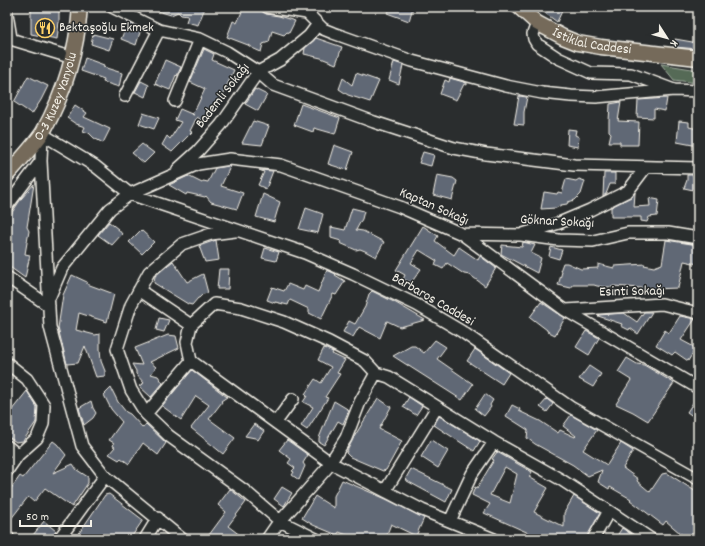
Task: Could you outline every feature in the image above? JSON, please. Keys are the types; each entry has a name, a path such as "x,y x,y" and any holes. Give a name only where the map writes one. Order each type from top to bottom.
{"main road":[{"name":"O-3 Kuzey Yanyolu","path":"7,175 42,134 57,102 73,58 79,27 80,7"},
{"name":"İstiklal Caddesi","path":"519,7 537,23 562,37 578,43 698,58"}],"street":[{"path":"112,7 159,30 200,39 226,52 258,72 273,85 374,122 454,148 494,156 574,165 698,168"},
{"path":"267,7 304,10 323,29 333,33 412,61 506,86 571,96 596,97 674,90 698,91"},
{"path":"7,14 9,38 73,58"},
{"path":"537,23 533,34 537,44 558,58 590,73 631,74 674,90"},
{"name":"Bademli Sokağı","path":"171,175 198,151 221,125 258,72 280,60 309,36 318,24"},
{"path":"124,96 159,30"},
{"path":"175,101 200,39"},
{"path":"130,194 96,166 42,134 40,161 50,328 82,446 105,476 182,539"},
{"name":"Kaptan Sokağı","path":"171,175 198,164 230,159 281,165 400,207 462,234 565,310 698,388"},
{"path":"7,206 40,161"},
{"path":"521,235 559,223 628,192 646,167"},
{"path":"49,302 62,268 110,210 130,194 171,175"},
{"name":"Barbaros Caddesi","path":"130,194 305,253 418,305 461,331 570,407 698,479"},
{"path":"238,230 211,234 182,244 150,272 131,305 117,349 131,390 146,414 169,436 245,491 280,521 316,539"},
{"name":"Göknar Sokağı","path":"462,234 521,235 566,240 593,241 628,233 668,233 698,238"},
{"path":"7,277 49,302"},
{"path":"139,290 191,325"},
{"path":"494,539 422,510 331,463 191,361 187,342 191,325 214,304 241,308 284,322 329,342 364,361 376,373 389,377 494,442 560,479 650,539"},
{"name":"Esinti Sokağı","path":"565,310 662,304 698,313"},
{"path":"146,414 191,361"},
{"path":"7,363 27,379 44,405 43,424 37,438 18,455 7,471"},
{"path":"267,539 280,521 331,463 346,438 360,402 376,373"},
{"path":"276,422 293,399"},
{"path":"385,491 437,407"},
{"path":"450,522 472,474 494,442"},
{"path":"7,446 18,455"},
{"path":"59,539 105,476"},
{"path":"594,539 610,511"},
{"path":"145,539 158,518"}],"green space":[{"path":"661,64 698,70 698,83 674,80"}],"building":[{"path":"151,7 195,7 204,10 198,25 186,22 188,16 181,15 178,12 171,15 151,9"},
{"path":"244,7 254,7 260,9 266,14 295,21 289,33 287,32 284,35 272,31 269,42 263,44 261,52 227,37 233,21 237,23"},
{"path":"390,7 413,7 409,21 387,13"},
{"path":"537,7 558,7 562,11 557,22"},
{"name":"Bektaşoğlu Ekmek","path":"59,8 57,39 31,34 31,9 53,10"},
{"path":"128,22 141,29 136,45 121,39"},
{"path":"93,34 113,39 109,50 91,44"},
{"path":"316,38 342,47 336,64 321,58 304,54 305,48"},
{"path":"675,39 698,43 698,49 674,47"},
{"path":"204,49 214,54 212,60 234,70 222,96 205,123 197,117 190,131 192,132 172,152 162,145 167,136 170,139 181,122 175,120 180,109 194,115 192,114 205,89 190,82"},
{"path":"85,58 104,65 103,67 122,73 119,87 103,82 104,79 81,71"},
{"path":"165,60 181,67 170,90 155,84"},
{"path":"394,62 403,65 399,84 389,80"},
{"path":"356,73 379,81 370,102 348,95 339,89 343,78 352,85"},
{"path":"28,76 48,86 32,114 14,102"},
{"path":"450,78 467,83 467,85 464,84 456,100 440,94 445,80 449,82"},
{"path":"141,81 149,85 145,97 135,92"},
{"path":"255,89 267,95 258,111 245,104"},
{"path":"519,96 527,97 524,112 524,125 514,124"},
{"path":"667,98 665,111 654,109 654,118 637,117 638,100"},
{"path":"621,102 618,121 639,122 638,145 620,145 620,142 609,142 611,133 609,131 610,104"},
{"path":"301,104 340,118 335,134 314,128 313,132 294,125"},
{"path":"75,105 87,113 84,117 110,129 103,143 89,133 83,131 85,127 76,124 67,118"},
{"path":"143,113 159,118 154,129 139,124"},
{"path":"253,121 269,126 262,145 242,143"},
{"path":"679,121 689,122 689,127 698,129 698,146 677,142"},
{"path":"568,129 576,130 575,135 579,137 578,147 567,145"},
{"path":"142,144 154,153 144,163 132,153"},
{"path":"334,145 353,152 347,170 328,164"},
{"path":"423,152 434,155 431,166 419,163"},
{"path":"230,167 221,186 243,193 237,209 211,202 206,196 187,193 186,195 169,185 188,176 202,183 203,181 208,182 215,168"},
{"path":"259,170 273,171 266,189 258,185 264,172"},
{"path":"604,173 615,173 615,184 610,184 606,194 603,196"},
{"path":"437,175 453,178 457,181 452,200 433,195"},
{"path":"687,175 698,175 698,191 684,188"},
{"path":"566,179 576,181 579,179 585,181 581,194 575,200 568,202 567,204 556,208 541,209 544,192 557,194 558,192 562,193"},
{"path":"34,184 27,227 29,231 25,254 30,255 25,278 7,265 7,220 21,199"},
{"path":"635,193 634,207 650,206 649,198 659,200 657,216 649,217 647,222 641,221 641,217 611,217 611,207 631,197"},
{"path":"263,194 280,202 274,222 256,217"},
{"path":"306,208 323,214 318,233 299,229"},
{"path":"352,208 364,211 362,219 356,230 363,231 384,242 376,257 360,249 356,250 340,243 341,241 331,238 331,227 345,230"},
{"path":"109,222 122,234 112,245 98,235"},
{"path":"423,226 438,236 435,241 454,255 459,247 478,260 480,256 496,268 485,286 470,275 464,274 447,263 443,269 435,265 437,261 419,250 411,263 421,269 411,283 403,279 405,275 396,270"},
{"path":"141,230 154,242 142,254 129,242"},
{"path":"216,240 219,260 205,262 199,246"},
{"path":"666,240 698,245 698,264 684,261 678,288 653,289 573,285 571,288 558,285 563,263 567,263 581,269 598,268 598,264 614,268 614,266 645,264 644,265 654,267 662,264"},
{"path":"523,242 535,245 531,253 541,258 537,273 501,254 502,245 522,247"},
{"path":"551,247 562,250 559,259 549,256"},
{"path":"265,248 279,252 276,261 262,258"},
{"path":"173,261 187,282 203,274 208,293 203,294 192,305 154,283 155,276"},
{"path":"219,269 229,269 228,289 217,289"},
{"path":"327,270 336,274 335,275 345,281 336,295 333,294 321,319 309,313 309,309 290,300 288,305 267,300 272,287 284,291 288,284 303,290 305,286 318,292"},
{"path":"72,275 87,282 87,284 114,294 107,322 79,313 76,330 95,335 100,334 101,361 105,371 105,376 96,377 85,346 78,363 67,364 58,328 63,295"},
{"path":"372,291 425,320 400,327 387,321 380,338 359,327 353,337 343,332 349,321 355,324 365,307 369,294"},
{"path":"541,302 565,318 555,335 547,331 530,317"},
{"path":"644,312 652,312 638,334 630,328 629,330 621,326 622,324 598,316 624,313 637,322"},
{"path":"680,316 695,319 681,340 696,348 688,361 675,352 672,355 656,345 665,330 669,333"},
{"path":"159,318 169,320 164,332 156,330"},
{"path":"586,331 599,338 589,355 576,347"},
{"path":"168,335 176,336 179,348 150,362 156,367 151,374 158,376 163,383 151,397 139,386 144,383 136,374 132,364 142,365 135,348"},
{"path":"435,340 446,347 437,359 473,384 462,400 393,356 411,346 415,346 424,353"},
{"path":"324,348 333,352 332,354 345,360 337,373 340,374 325,397 328,398 307,430 301,426 313,407 303,402 307,396 305,394 315,379 321,383 331,367 318,360"},
{"path":"475,349 509,373 502,384 467,361"},
{"path":"627,358 637,364 644,365 674,383 648,421 616,404 631,380 618,372"},
{"path":"589,366 601,374 593,387 579,379"},
{"path":"192,370 227,397 221,401 222,402 209,419 235,438 223,454 191,428 209,405 196,396 181,420 162,406"},
{"path":"111,388 118,402 126,412 130,414 143,428 146,424 166,443 158,455 143,443 129,464 121,458 119,460 109,454 115,447 113,446 114,443 109,440 122,422 111,409 104,395"},
{"path":"27,391 37,407 36,422 23,441 16,442 7,436 7,407 11,411"},
{"path":"485,394 493,400 490,405 491,407 484,416 475,409"},
{"path":"698,395 698,420 687,412"},
{"path":"409,397 422,406 416,415 403,407"},
{"path":"378,398 391,407 379,429 402,441 386,470 383,471 350,457 346,453"},
{"path":"547,399 553,404 547,412 540,407"},
{"path":"91,401 96,413 93,418 84,425 79,408"},
{"path":"334,401 349,410 343,424 338,421 324,445 319,442 319,438"},
{"path":"512,405 520,409 519,411 540,421 558,433 560,430 575,437 576,436 563,426 571,415 597,430 583,450 607,465 621,443 633,451 623,468 638,479 637,481 650,492 662,474 667,473 698,493 698,539 687,539 666,521 663,525 630,500 631,499 598,482 602,470 588,476 573,465 535,444 527,438 528,430 506,416"},
{"path":"439,416 480,441 474,451 434,425"},
{"path":"254,424 264,431 258,440 245,436"},
{"path":"287,440 308,455 303,463 305,466 299,480 292,475 294,472 292,471 295,468 288,463 291,459 279,450"},
{"path":"431,440 448,451 438,468 421,457"},
{"path":"53,441 66,455 53,473 73,464 77,470 88,477 88,483 72,507 45,488 34,502 28,497 7,524 7,494 20,476 23,478"},
{"path":"497,452 532,472 529,477 548,488 534,512 564,527 564,513 574,496 600,513 586,539 542,539 484,513 490,504 472,495 475,487 477,488 494,460 492,459","holes":["505,467 517,474 510,503 490,495"]},
{"path":"411,469 452,489 446,502 407,481 406,478"},
{"path":"342,480 386,499 424,518 416,536 391,524 385,539 357,539 339,532 337,535 313,525 302,518 315,496 334,508 334,496"},
{"path":"282,487 292,493 284,506 274,499"},
{"path":"230,489 246,502 228,526 245,539 213,539 209,535 226,512 218,505"},
{"path":"109,494 143,520 130,539 75,539 105,495"},
{"path":"44,521 56,531 50,539 30,539"},
{"path":"622,528 638,539 615,539"}],"place":[{"name":"Bektaşoğlu Ekmek","path":"45,28"}]}
